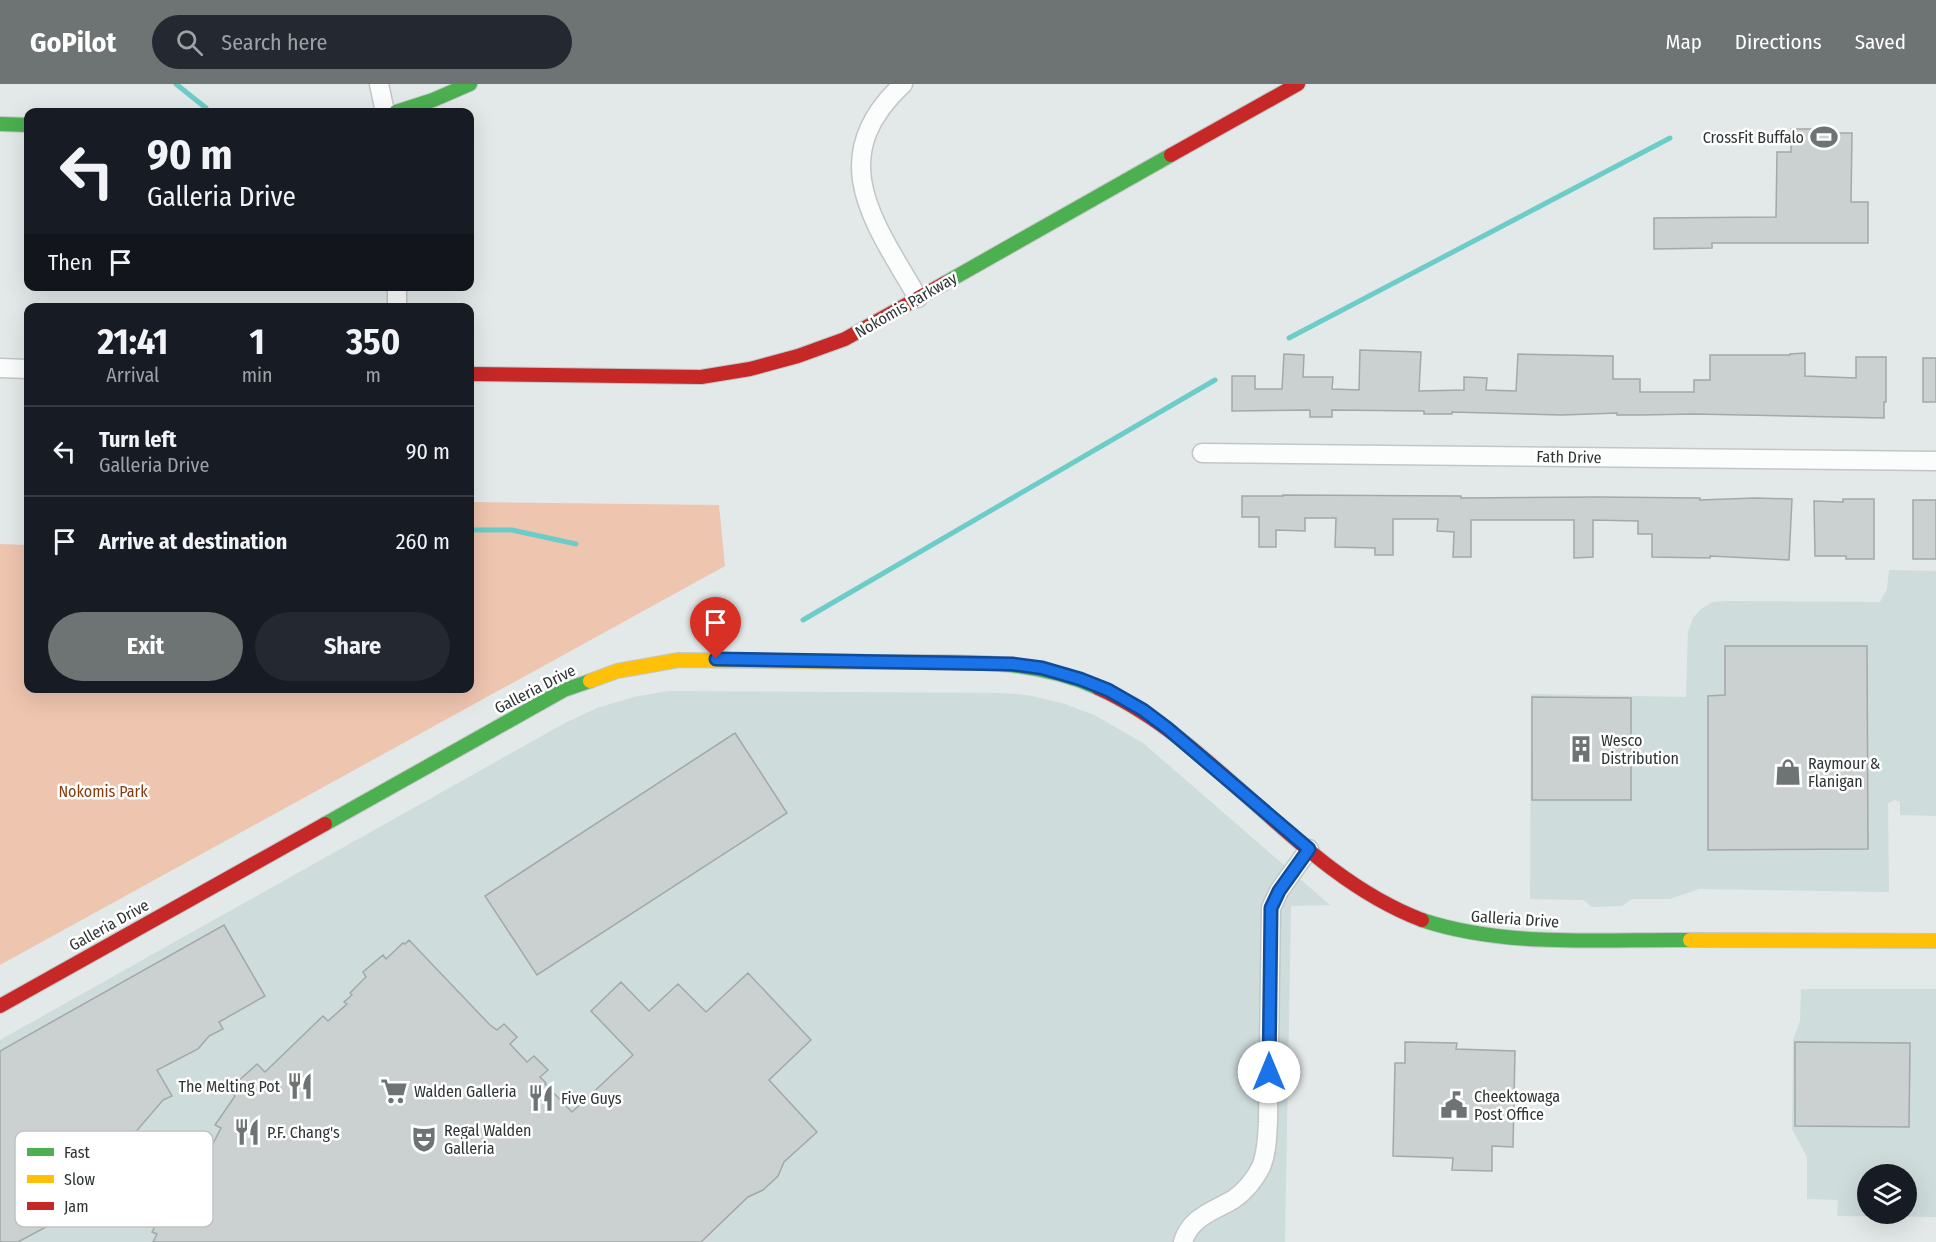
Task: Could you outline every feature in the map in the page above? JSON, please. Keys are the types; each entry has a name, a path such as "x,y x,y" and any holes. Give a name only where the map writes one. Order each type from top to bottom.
{"street":[{"path":"379,84 384,108"},
{"path":"409,108 470,84"},
{"path":"903,84 890,96 866,132 860,173 864,195 888,246 918,298"},
{"name":"Nokomis Parkway","path":"474,374 701,377 750,369 798,356 845,339 1298,84"},
{"path":"0,124 24,125"},
{"path":"0,369 24,369"},
{"name":"Fath Drive","path":"1202,453 1936,461"},
{"name":"Galleria Drive","path":"0,1006 564,690 617,671 679,660 1012,664 1042,668 1080,679 1108,690 1151,716 1309,849 1366,891 1393,907 1438,925 1493,937 1525,939 1936,940"},
{"path":"1182,1242 1192,1224 1240,1194 1252,1182 1261,1167 1266,1148 1268,1122 1271,908 1279,891 1309,849"}],"shaded area":[{"path":"1889,570 1936,571 1936,816 1900,815 1900,802 1895,800 1888,803 1889,892 1699,889 1670,899 1632,899 1622,906 1592,907 1583,900 1530,899 1531,694 1686,697 1688,632 1693,618 1701,609 1713,602 1727,601 1880,602 1887,589"},
{"path":"668,691 1027,695 1062,703 1094,715 1143,743 1330,905 1291,906 1285,1242 0,1242 0,1040 565,723 597,708 634,697"},
{"path":"1801,989 1936,989 1936,1217 1917,1217 1917,1164 1857,1164 1857,1216 1837,1216 1838,1200 1807,1199 1807,1157 1792,1129 1793,1040 1800,1021"}],"green space":[{"name":"Nokomis Park","path":"474,502 719,505 725,566 0,965 0,544 24,545 24,693 474,693"}],"building":[{"path":"1791,129 1830,129 1830,133 1852,133 1851,202 1868,202 1868,243 1712,243 1712,248 1654,249 1654,218 1776,217 1777,152 1791,152"},
{"path":"1360,350 1421,352 1419,391 1464,390 1464,377 1487,378 1486,390 1516,391 1518,354 1613,356 1613,379 1640,379 1640,392 1694,392 1694,380 1710,380 1710,355 1805,353 1805,376 1856,378 1856,357 1886,357 1886,402 1884,402 1884,418 1694,414 1617,415 1617,413 1562,415 1452,412 1452,414 1424,414 1424,411 1332,410 1332,417 1310,417 1310,410 1232,411 1232,376 1255,376 1255,389 1282,389 1284,354 1304,355 1303,377 1333,377 1332,389 1359,390"},
{"path":"1923,358 1936,358 1936,402 1923,402"},
{"path":"1242,496 1792,499 1789,560 1710,556 1710,558 1652,557 1652,534 1638,534 1638,521 1593,520 1593,557 1574,558 1574,520 1471,520 1471,557 1453,557 1454,532 1437,531 1438,519 1393,519 1393,555 1375,555 1375,548 1335,547 1336,518 1305,518 1305,531 1276,530 1276,547 1259,547 1259,517 1242,517"},
{"path":"1843,499 1874,499 1874,559 1815,556 1814,501 1843,502"},
{"path":"1913,500 1936,500 1936,559 1913,559"},
{"name":"Raymour & Flanigan","path":"1725,646 1867,646 1868,849 1708,850 1708,696 1725,695"},
{"name":"Wesco Distribution","path":"1532,697 1631,698 1631,800 1532,800"},
{"path":"735,733 787,813 537,975 485,896"},
{"path":"224,925 265,996 219,1022 223,1029 209,1036 198,1049 157,1070 172,1096 163,1100 136,1131 15,1131 15,1227 46,1227 18,1242 0,1242 0,1051"},
{"name":"Walden Galleria","path":"409,940 490,1025 497,1030 504,1024 517,1037 510,1044 527,1062 534,1056 548,1070 540,1077 572,1112 633,1055 591,1011 621,982 649,1011 678,984 706,1012 748,973 811,1040 769,1080 817,1132 784,1162 778,1176 763,1190 748,1197 701,1242 153,1242 157,1234 152,1232 155,1227 213,1227 213,1144 221,1128 215,1125 235,1096 233,1094 240,1087 236,1083 257,1064 265,1072 323,1016 328,1021 347,1004 344,1002 352,995 350,993 366,977 363,972 383,955 386,959 403,943"},
{"name":"Cheektowaga Post Office","path":"1405,1042 1457,1043 1456,1049 1515,1051 1513,1147 1492,1146 1492,1171 1452,1170 1453,1158 1393,1156 1395,1063 1405,1063"},
{"path":"1795,1042 1910,1043 1909,1127 1795,1126"}],"waterway":[{"path":"176,84 206,108"},
{"path":"1289,338 1670,138"},
{"path":"803,620 1215,380"},
{"path":"474,530 512,530 576,544"}],"traffic: fast":[{"path":"408,108 470,84"},
{"path":"0,124 24,125"},
{"path":"945,283 1171,155"},
{"path":"868,662 956,662 1014,666 1071,677 1098,688"},
{"path":"325,824 564,690 590,681"},
{"path":"1422,920 1454,929 1521,938 1589,941 1690,940"}],"traffic: slow":[{"path":"590,681 617,671 679,660 868,662"},
{"path":"1690,940 1936,941"}],"traffic: jam":[{"path":"1171,155 1298,84"},
{"path":"474,374 701,377 750,369 798,356 845,339 945,283"},
{"path":"1098,688 1142,712 1182,741 1335,871 1377,899 1422,920"},
{"path":"0,1006 325,824"}],"place":[{"name":"CrossFit Buffalo","path":"1824,137"},
{"name":"Wesco Distribution","path":"1581,749"},
{"name":"Raymour & Flanigan","path":"1788,772"},
{"name":"The Melting Pot","path":"300,1086"},
{"name":"Walden Galleria","path":"394,1091"},
{"name":"Five Guys","path":"541,1098"},
{"name":"Cheektowaga Post Office","path":"1454,1105"},
{"name":"P.F. Chang's","path":"247,1132"},
{"name":"Regal Walden Galleria","path":"424,1139"}],"route":[{"path":"716,659 1012,664 1042,668 1080,679 1108,690 1143,710 1309,849 1279,891 1271,908 1269,1072"}]}
